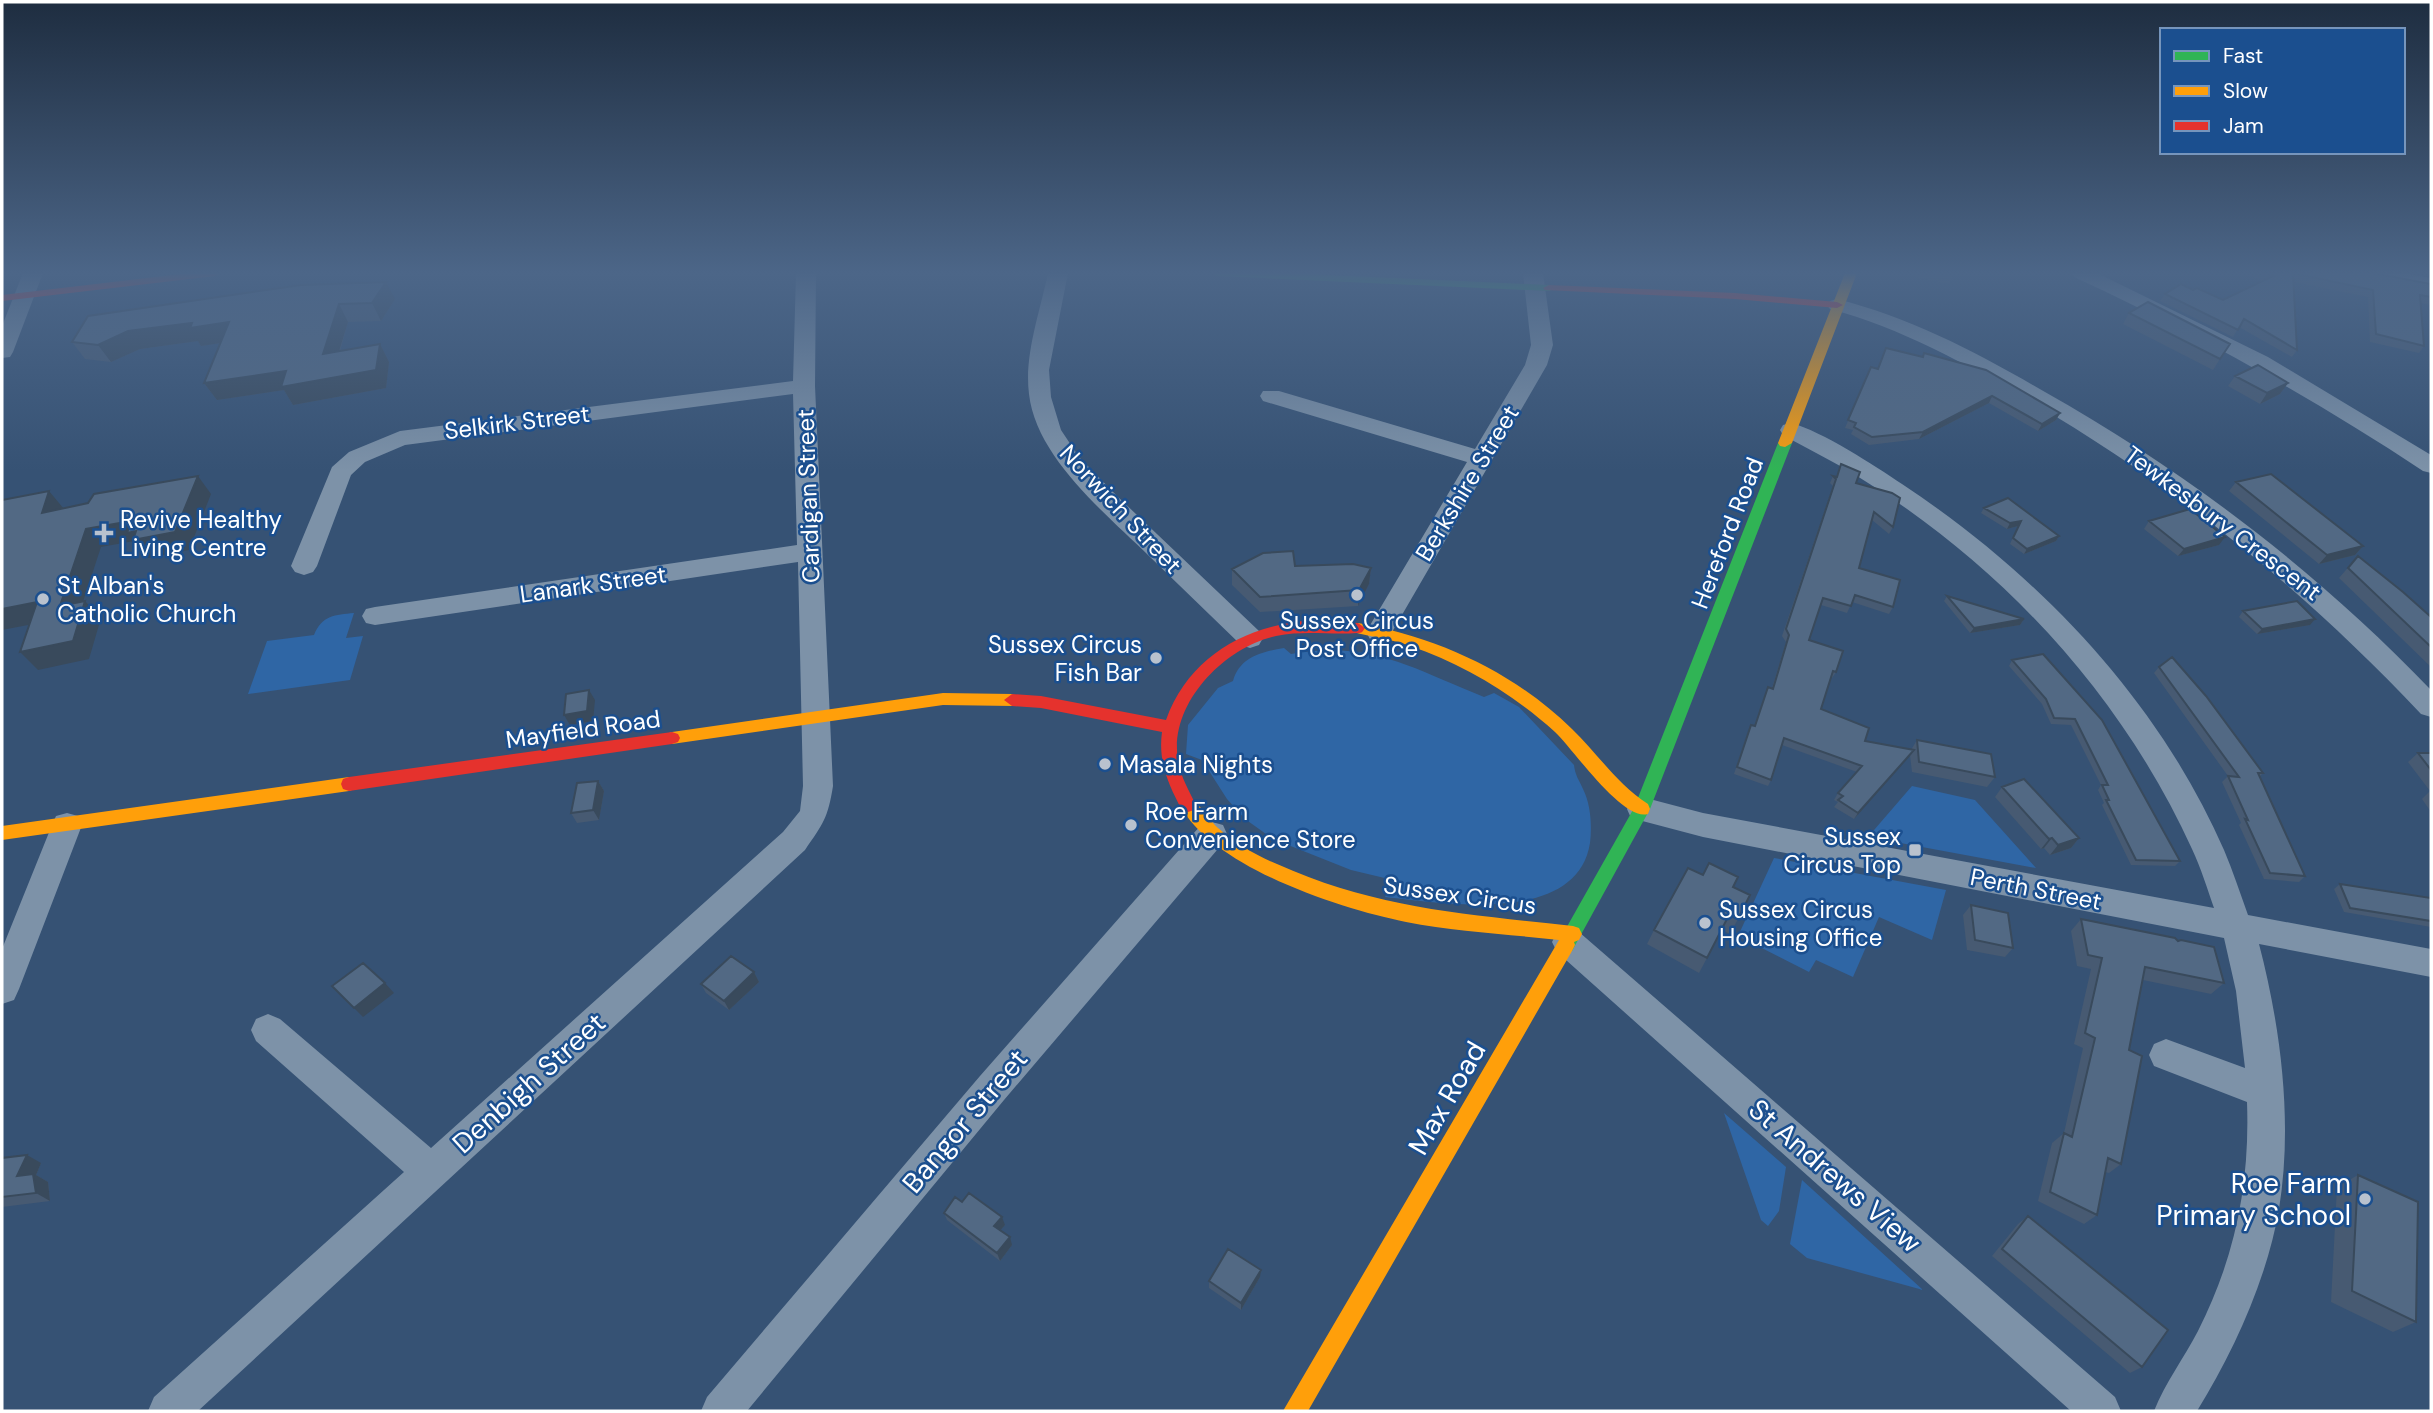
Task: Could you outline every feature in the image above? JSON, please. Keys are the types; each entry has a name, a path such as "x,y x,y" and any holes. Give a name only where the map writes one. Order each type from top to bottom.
{"street":[{"name":"Cardigan Street","path":"805,339 804,386 817,718"},
{"name":"Norwich Street","path":"1044,339 1038,370 1040,397 1050,430 1071,462 1108,502 1250,638"},
{"name":"Berkshire Street","path":"1379,632 1540,356 1541,339"},
{"name":"Hereford Road","path":"1642,809 1825,339"},
{"name":"Tewkesbury Crescent","path":"1927,339 1963,355 2052,403 2143,458 2230,522 2321,597 2372,644 2431,707"},
{"path":"2217,339 2278,371 2431,466"},
{"name":"Selkirk Street","path":"304,566 340,472 357,457 400,438 804,386"},
{"path":"1271,396 1481,459"},
{"path":"1791,430 1852,462 1937,519 1993,564 2064,635 2120,700 2155,750 2205,842 2238,928 2252,986 2265,1091 2263,1182 2255,1231 2233,1295 2201,1365 2174,1411"},
{"name":"Lanark Street","path":"375,616 810,552"},
{"path":"1169,727 1189,692 1211,664 1250,638 1276,632 1335,626 1379,632 1445,655 1524,697 1567,734 1622,798 1642,809"},
{"name":"Mayfield Road","path":"2,833 943,699 989,698 1041,702 1169,727"},
{"name":"Denbigh Street","path":"168,1411 794,841 814,814 818,786 817,718"},
{"name":"Sussex Circus","path":"1169,727 1171,761 1181,793 1212,834 1277,872 1342,897 1387,910 1570,938"},
{"name":"Perth Street","path":"1642,809 1703,825 2431,963"},
{"name":"Max Road","path":"1295,1411 1642,809"},
{"path":"2,989 67,825"},
{"name":"Bangor Street","path":"721,1411 992,1088 1212,834"},
{"name":"St Andrews View","path":"1570,938 2101,1411"},
{"path":"268,1030 431,1172"},
{"path":"2166,1055 2265,1091"}],"shaded area":[{"path":"354,613 346,638 363,636 350,680 248,694 267,641 314,635 325,620"},
{"path":"1284,648 1291,654 1345,651 1369,654 1413,667 1484,697 1494,693 1519,707 1574,765 1586,795 1591,836 1580,869 1560,887 1534,898 1504,903 1439,903 1385,897 1393,880 1351,870 1273,839 1245,819 1227,799 1202,760 1186,754 1188,725 1218,688 1233,681 1246,661 1267,651"},
{"path":"1912,786 1975,800 2036,868 1868,837"},
{"path":"1774,858 1946,890 1932,940 1879,917 1853,977 1816,960 1809,972 1738,936"},
{"path":"1724,1113 1786,1167 1779,1211 1768,1226 1761,1220"},
{"path":"1802,1180 1923,1290 1807,1258 1790,1244"}],"building":[{"path":"74,339 111,339 98,345 72,342"},
{"path":"222,339 328,339 323,354 380,344 376,370 281,387 286,371 204,383"},
{"path":"2180,339 2220,339 2230,344 2220,359"},
{"path":"2278,339 2296,339 2297,350"},
{"path":"2396,339 2423,339 2424,346"},
{"path":"1886,348 1923,357 1924,353 1986,370 2060,413 2042,424 1992,396 1923,432 1872,437 1854,427 1856,423 1848,420 1871,367 1878,369"},
{"path":"2258,365 2288,383 2267,393 2235,376"},
{"path":"1841,464 1860,472 1856,483 1892,493 1900,498 1893,527 1874,512 1859,568 1900,580 1893,607 1855,595 1851,606 1823,598 1809,640 1843,651 1836,672 1833,671 1821,709 1869,728 1865,741 1914,750 1858,813 1838,800 1843,796 1838,793 1862,766 1784,738 1771,780 1737,767 1751,725 1755,726 1768,687 1773,689 1789,635 1786,629 1836,479 1833,476 1837,477"},
{"path":"2271,474 2363,546 2327,555 2236,482"},
{"path":"198,476 175,532 133,540 136,531 127,533 131,521 86,529 60,606 85,601 73,641 20,652 37,602 2,609 2,500 49,491 42,513 88,503 94,494"},
{"path":"2008,498 2059,536 2027,549 2013,538 2021,521 2010,523 1984,508"},
{"path":"2190,509 2225,537 2184,549 2149,521"},
{"path":"1293,551 1295,566 1353,564 1371,568 1359,590 1260,597 1232,569 1263,553"},
{"path":"2358,556 2431,617 2431,647 2348,568"},
{"path":"1947,596 2024,619 1974,628"},
{"path":"2297,601 2315,619 2262,629 2243,611"},
{"path":"2043,654 2102,720 2180,861 2136,860 2106,800 2109,800 2102,785 2108,785 2075,719 2054,718 2046,699 2012,660"},
{"path":"2172,657 2206,696 2263,773 2258,773 2305,876 2270,873 2228,776 2239,777 2159,667"},
{"path":"589,690 587,711 564,715 566,694"},
{"path":"1917,740 1991,754 1995,777 1919,762"},
{"path":"2418,753 2431,753 2431,770"},
{"path":"2024,779 2079,838 2058,845 2052,838 2049,839 2002,787"},
{"path":"598,781 593,810 571,813 577,783"},
{"name":"Sussex Circus Housing Office","path":"1709,863 1738,877 1733,887 1750,895 1738,919 1729,915 1707,958 1654,930 1688,868 1703,875"},
{"path":"2340,884 2431,898 2431,921 2350,908"},
{"path":"1971,905 2008,913 2013,948 1975,940"},
{"path":"2081,919 2214,947 2224,983 2145,967 2129,1050 2142,1056 2121,1164 2108,1158 2097,1215 2050,1192 2064,1133 2072,1137 2095,1038 2085,1033 2102,958 2088,955"},
{"path":"731,956 754,972 724,1001 701,984"},
{"path":"363,963 385,983 354,1008 332,986"},
{"path":"27,1155 17,1176 33,1174 36,1193 2,1197 2,1158"},
{"path":"2358,1175 2418,1202 2416,1322 2352,1291"},
{"path":"969,1193 1002,1217 994,1226 1010,1237 997,1253 944,1213 955,1197 962,1202"},
{"path":"2028,1216 2168,1330 2142,1367 2002,1249"},
{"path":"1228,1249 1261,1270 1241,1303 1209,1281"}],"traffic: fast":[{"path":"1566,945 1642,809 1785,443"}],"traffic: slow":[{"path":"1785,443 1825,339"},
{"path":"1358,628 1413,641 1442,652 1497,680 1546,715 1566,733 1620,793 1642,809"},
{"path":"672,738 943,699 1012,700"},
{"path":"2,833 349,784"},
{"path":"1188,805 1211,832 1253,861 1285,876 1352,900 1430,918 1573,934"},
{"path":"1295,1411 1566,945"}],"traffic: jam":[{"path":"1188,805 1171,768 1170,734 1182,701 1207,670 1245,641 1276,630 1331,626 1358,628"},
{"path":"1012,700 1041,702 1169,727"},
{"path":"349,784 672,738"}],"place":[{"name":"Revive Healthy Living Centre","path":"104,533"},
{"name":"Sussex Circus Post Office","path":"1357,595"},
{"name":"St Alban's Catholic Church","path":"43,599"},
{"name":"Sussex Circus Fish Bar","path":"1156,658"},
{"name":"Masala Nights","path":"1105,764"},
{"name":"Roe Farm Convenience Store","path":"1131,825"},
{"name":"Sussex Circus Top","path":"1915,850"},
{"name":"Sussex Circus Housing Office","path":"1705,923"},
{"name":"Roe Farm Primary School","path":"2365,1199"}]}
